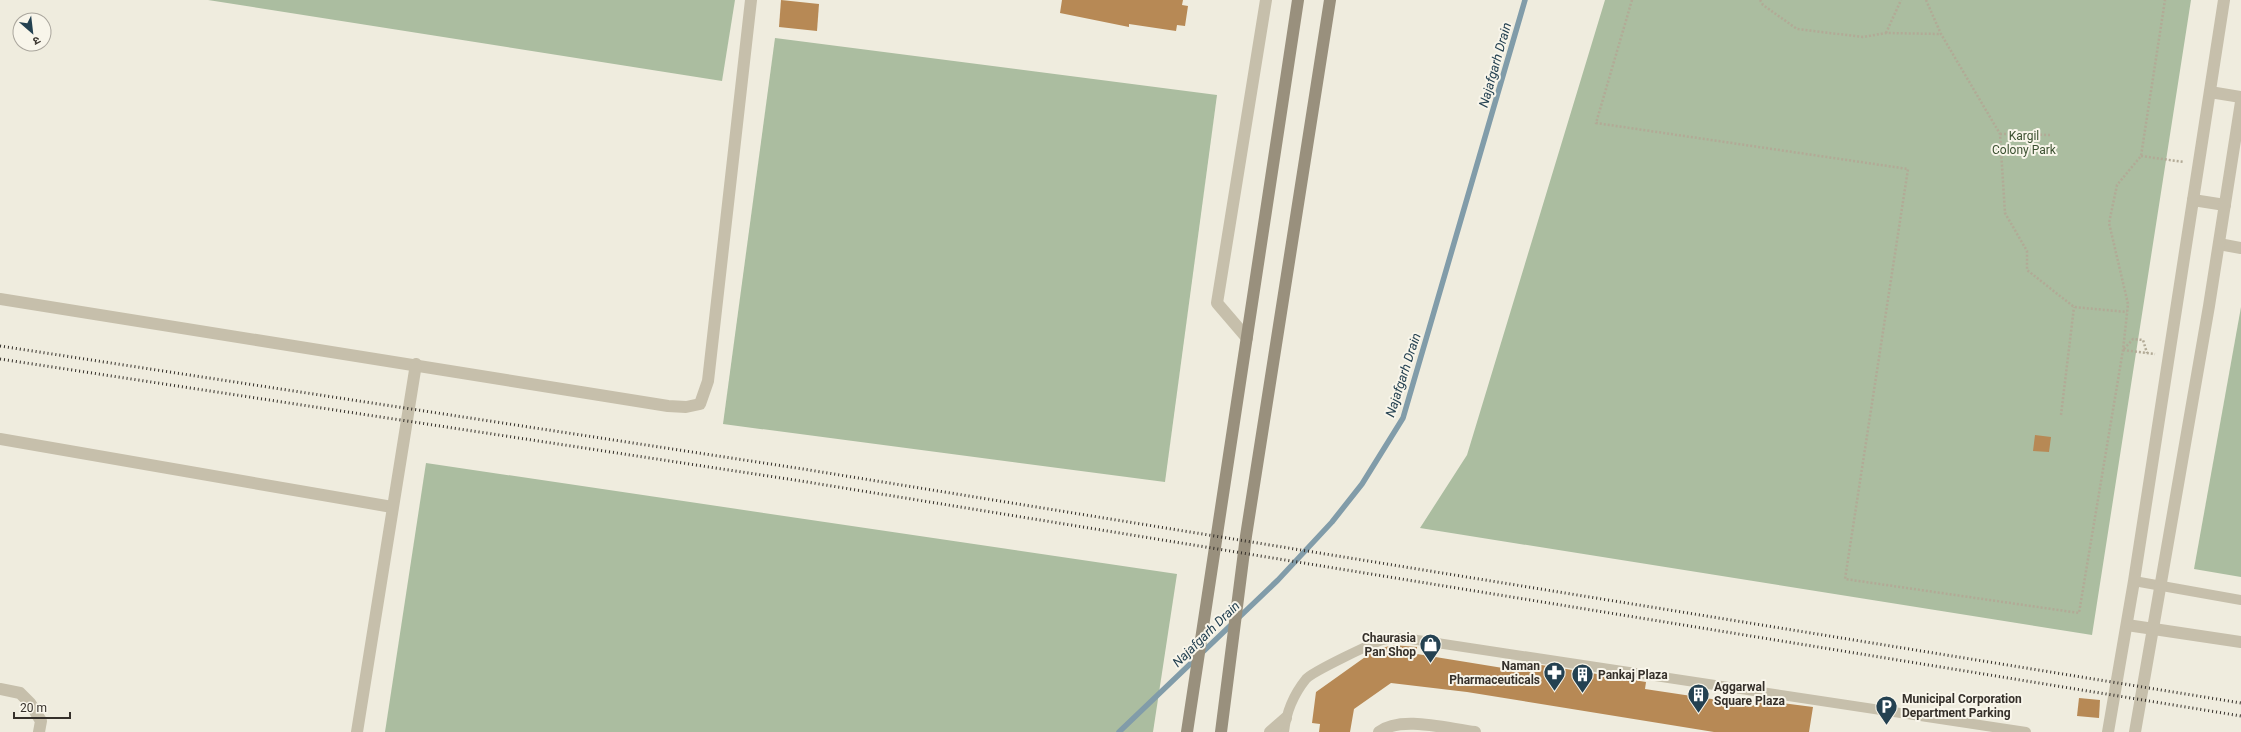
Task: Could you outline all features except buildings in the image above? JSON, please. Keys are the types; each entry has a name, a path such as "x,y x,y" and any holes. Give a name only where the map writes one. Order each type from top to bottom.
{"street":[{"path":"0,299 416,364 668,406 686,407 700,404 708,381 751,0"},
{"path":"1247,338 1216,303 1266,0"},
{"path":"1188,727 1298,0"},
{"path":"1221,732 1246,536 1330,0"},
{"path":"2108,732 2134,581 2224,0"},
{"path":"2210,92 2241,97"},
{"path":"2135,732 2219,244 2241,102"},
{"path":"2193,200 2225,205"},
{"path":"2219,244 2241,248"},
{"path":"357,732 416,364"},
{"path":"0,439 392,507"},
{"path":"2127,625 2241,642"},
{"path":"0,689 20,693 30,703 41,721 39,732"},
{"path":"1270,732 1286,718"},
{"path":"1379,732 1391,725 1405,723 1475,732"}],"lane":[{"path":"2134,581 2160,587 2241,600"},
{"path":"1284,732 1286,718 1297,693 1307,677 1364,648 1384,640 1404,638 2026,732"}],"path":[{"path":"1632,0 1596,123 1908,169 1845,579 2079,613 2123,350 2128,304 2109,223 2117,185 2141,156 2165,0"},
{"path":"1760,0 1763,5 1797,29 1863,37 1886,33 1942,34"},
{"path":"1886,33 1901,0"},
{"path":"1926,0 1942,34 2000,134 2005,213 2027,251 2027,270 2074,307 2127,312"},
{"path":"2000,134 2052,135"},
{"path":"2141,156 2167,160"},
{"path":"2061,415 2074,307"},
{"path":"2123,350 2134,339 2143,340 2147,353"},
{"path":"2123,350 2169,355"}],"green space":[{"path":"208,0 735,0 722,81"},
{"name":"Kargil Colony Park","path":"1605,0 2191,0 2092,635 1420,528 1467,455"},
{"path":"775,38 1217,95 1165,482 723,424"},
{"path":"2241,307 2241,577 2194,569"},
{"path":"426,463 1177,574 1153,732 385,732"}],"waterway":[{"name":"Najafgarh Drain","path":"1119,732 1278,580 1332,522 1362,484 1403,418 1525,0"}],"railway":[{"path":"0,346 803,469 2241,703"},
{"path":"0,359 801,481 2241,716"}],"place":[{"name":"Chaurasia Pan Shop","path":"1431,664"},
{"name":"Naman Pharmaceuticals","path":"1555,692"},
{"name":"Pankaj Plaza","path":"1583,694"},
{"name":"Aggarwal Square Plaza","path":"1699,714"},
{"name":"Municipal Corporation Department Parking","path":"1887,726"}]}
